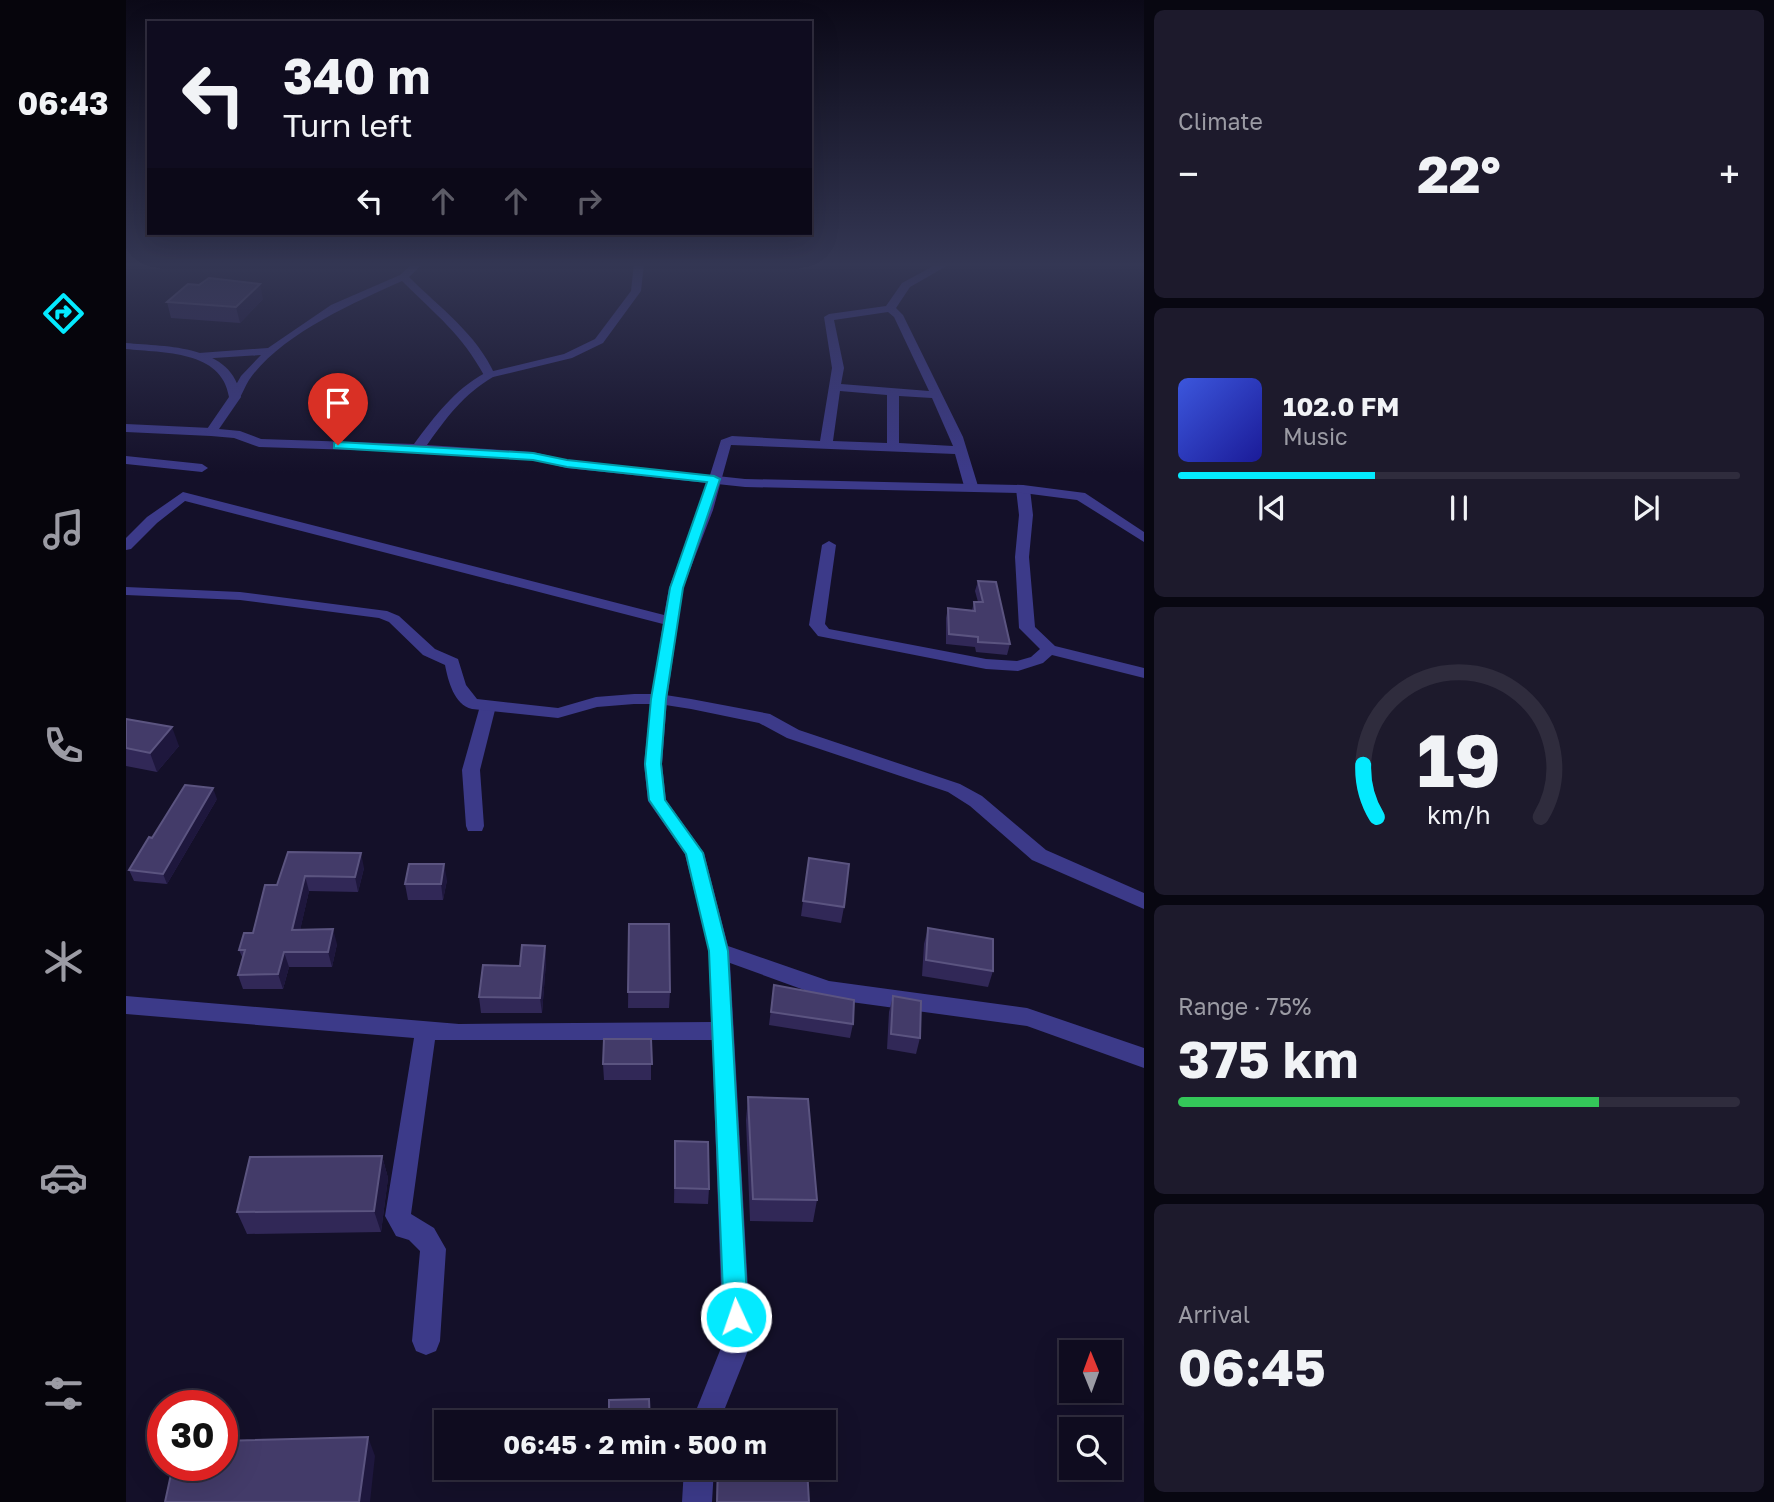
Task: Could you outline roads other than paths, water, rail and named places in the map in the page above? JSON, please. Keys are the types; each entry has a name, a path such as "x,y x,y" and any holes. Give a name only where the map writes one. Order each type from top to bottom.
{"street":[{"path":"211,432 245,378 271,351 297,333"},
{"path":"463,333 484,358 489,375"},
{"path":"418,448 457,396 489,375 568,356 599,341 605,333"},
{"path":"826,444 838,368 832,333"},
{"path":"907,333 957,437 971,486"},
{"path":"126,346 199,356 271,351"},
{"path":"199,356 219,365 231,379 235,397"},
{"path":"836,387 936,395"},
{"path":"893,392 893,447"},
{"path":"127,428 236,434 259,443 418,448 533,456 567,464 714,479 803,485 1023,489 1080,496 1144,538"},
{"path":"710,1410 737,1343 719,951 694,853 657,800 653,764 659,699 676,588 725,443 732,440 813,446 826,444 961,450"},
{"path":"126,460 202,468"},
{"path":"1023,489 1026,515 1022,557 1027,628 1049,649 1144,673"},
{"path":"126,547 152,520 183,496 670,621"},
{"path":"829,545 817,625 824,633 986,664 1018,666 1037,660 1049,649"},
{"path":"126,591 240,596 382,614 394,619 429,652 452,662 458,686 472,705 558,713 596,702 659,699 764,718 793,734 954,788 976,801 1039,855 1144,901"},
{"path":"475,826 471,770 488,706"},
{"path":"719,951 829,990 1027,1017 1144,1058"},
{"path":"126,1005 459,1033 721,1031"},
{"path":"426,1029 398,1216 405,1227 426,1236 433,1249 426,1341"},
{"path":"697,1502 698,1480"}]}
